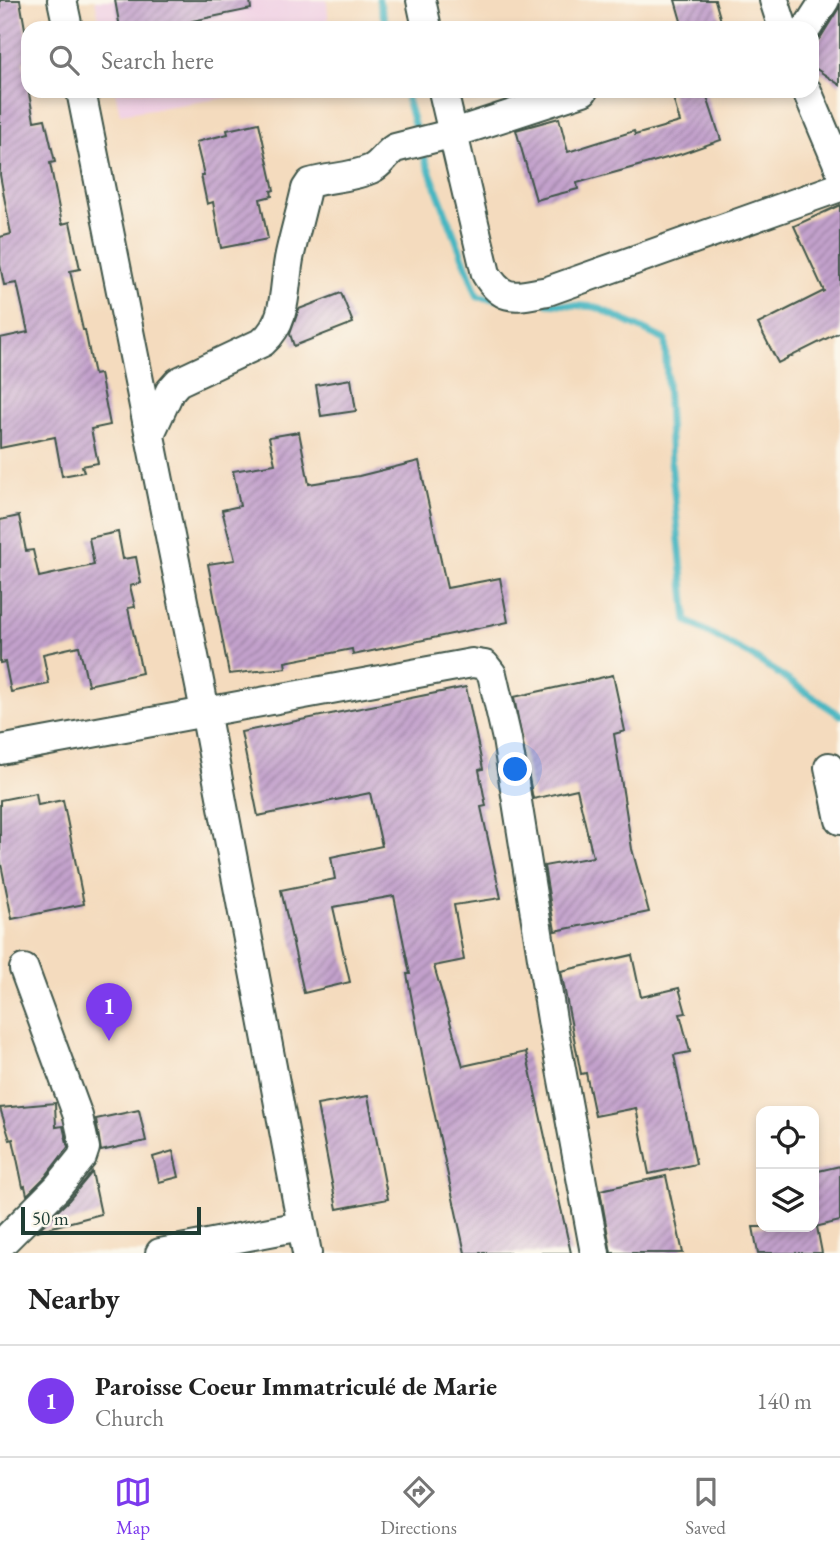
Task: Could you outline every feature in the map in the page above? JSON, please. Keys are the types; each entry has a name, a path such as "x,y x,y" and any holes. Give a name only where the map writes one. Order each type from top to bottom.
{"street":[{"path":"62,0 66,21"},
{"path":"421,0 426,21"},
{"path":"774,0 781,21"},
{"path":"812,21 825,0"},
{"path":"82,98 205,711 304,1239 160,1253"},
{"path":"445,98 486,274 495,289 507,296 548,291 840,187"},
{"path":"150,435 170,391 178,382 263,342 272,334 282,311 289,257 306,189 310,183 357,175 383,163 388,153 396,148 454,133 562,98"},
{"path":"810,98 840,169"},
{"path":"0,750 472,663 485,665 489,669 507,739 553,1026 595,1253"},
{"path":"829,767 840,820"},
{"path":"0,1245 57,1188 76,1165 85,1148 78,1116 24,969"}],"shaded area":[{"path":"95,0 327,0 328,21 100,21"},
{"path":"117,98 224,98 120,114"}],"building":[{"path":"0,0 20,0 24,21 21,21 21,98 30,98 34,121 45,119 55,162 50,163 62,224 70,222 80,269 70,271 94,375 100,374 110,425 91,429 98,463 82,466 84,472 62,476 55,437 0,448 0,338 28,332 17,283 4,285 0,265 0,237 11,234 0,175"},
{"path":"115,0 250,0 251,9 192,21 119,21"},
{"path":"675,0 715,0 721,21 681,21"},
{"path":"840,6 840,85 819,71 821,37"},
{"path":"673,98 707,98 721,140 577,183 578,189 536,200 516,130 559,118 568,152 634,131 635,135 680,122"},
{"path":"259,123 274,190 271,191 272,196 260,199 268,239 221,248 213,202 207,204 201,175 204,175 196,142 228,134 227,130"},
{"path":"840,205 840,332 778,363 758,324 824,291 794,226"},
{"path":"341,293 353,323 294,346 290,334 299,309"},
{"path":"351,379 356,411 321,416 316,385"},
{"path":"299,432 309,484 359,476 419,461 447,588 500,578 508,622 353,655 352,649 285,662 286,668 229,674 208,564 235,560 222,510 240,506 233,471 275,464 269,437"},
{"path":"19,516 26,551 33,550 39,577 94,565 89,538 118,532 123,559 136,557 141,583 130,586 135,607 128,608 142,673 88,685 79,646 43,654 49,684 11,692 5,662 0,663 0,520"},
{"path":"613,675 625,731 614,734 632,849 649,912 555,931 544,866 593,857 577,789 533,799 514,697"},
{"path":"466,687 483,769 479,770 486,806 481,807 501,898 454,905 464,960 434,966 463,1066 526,1052 571,1253 465,1253 426,1075 394,896 333,907 350,982 304,993 281,890 335,879 331,857 382,846 370,793 258,816 241,732"},
{"path":"36,793 38,805 63,800 84,904 12,919 0,859 0,800"},
{"path":"632,955 641,997 679,988 686,1013 680,1014 690,1052 674,1055 696,1164 649,1174 636,1108 595,1116 586,1073 581,1074 561,971"},
{"path":"368,1096 388,1199 337,1209 317,1105"},
{"path":"55,1103 56,1127 63,1126 68,1147 27,1195 13,1139 10,1140 0,1108"},
{"path":"139,1110 146,1141 101,1151 96,1119"},
{"path":"173,1151 179,1177 159,1182 153,1157"},
{"path":"840,1166 840,1221 819,1226 819,1171"},
{"path":"92,1172 101,1214 37,1231 69,1200"},
{"path":"666,1176 683,1253 611,1253 600,1190"},
{"path":"753,1227 756,1227 756,1232 818,1232 822,1253 758,1253"}],"waterway":[{"path":"379,0 385,21"},
{"path":"407,98 417,135"},
{"path":"420,146 478,297 497,299"},
{"path":"547,303 596,307 665,340 671,461 687,621 752,656 840,715"}],"place":[{"name":"Paroisse Coeur Immatriculé de Marie","path":"109,1041"}]}
